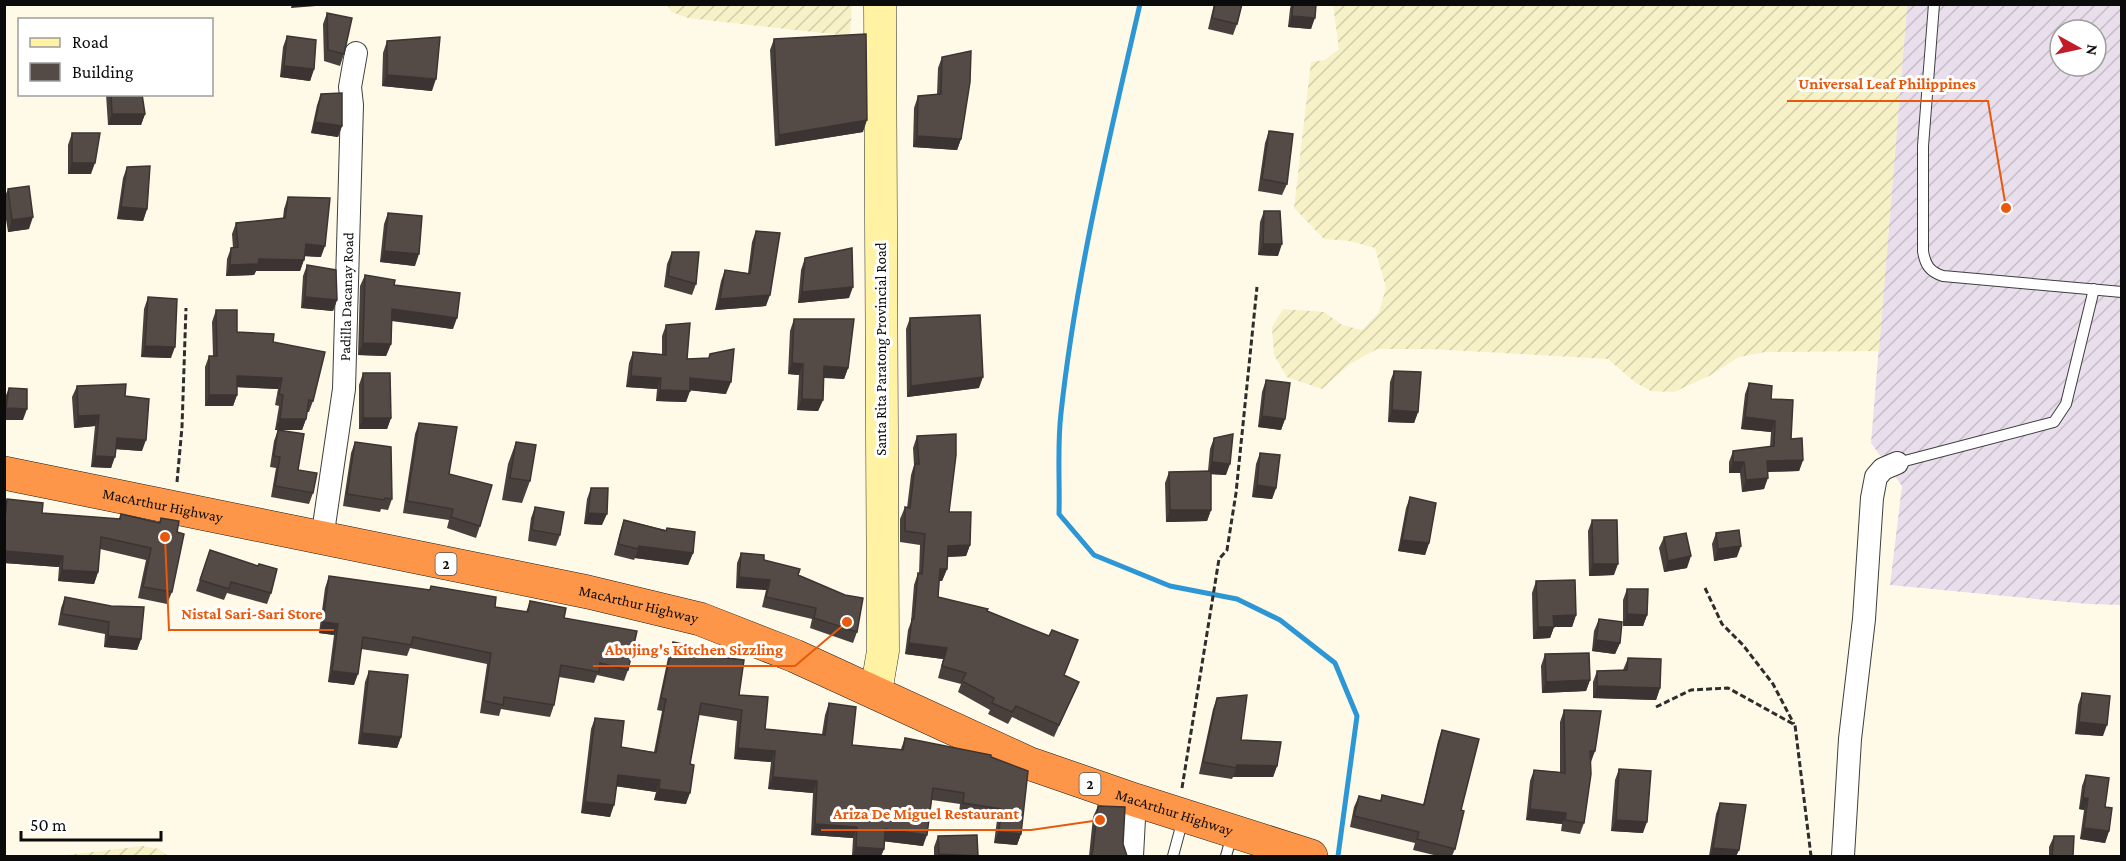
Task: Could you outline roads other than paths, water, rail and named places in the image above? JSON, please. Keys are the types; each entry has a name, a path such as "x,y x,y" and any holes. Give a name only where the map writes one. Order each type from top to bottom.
{"highway":[{"name":"MacArthur Highway","path":"4,473 588,592 700,619 876,692 1028,763 1180,815 1230,844 1311,856"}],"street":[{"name":"Santa Rita Paratong Provincial Road","path":"876,692 883,651 880,4"},
{"name":"Padilla Dacanay Road","path":"322,539 344,389 352,105 350,87 356,53"},
{"path":"1843,856 1850,739 1864,620 1872,498 1876,477 1883,470 1897,463"},
{"path":"1132,856 1135,800"}],"lane":[{"path":"1934,4 1923,146 1923,251 1927,267 1943,276 2121,292"},
{"path":"1897,463 2054,422 2066,404 2094,289"},
{"path":"1173,856 1180,815"}],"waterway":[{"path":"1140,4 1094,207 1075,310 1060,425 1059,514 1094,555 1170,586 1237,599 1280,620 1335,663 1357,716 1338,856"}],"place":[{"name":"Universal Leaf Philippines","path":"2006,208"},
{"name":"Nistal Sari-Sari Store","path":"165,537"},
{"name":"Abujing's Kitchen Sizzling","path":"847,622"},
{"name":"Ariza De Miguel Restaurant","path":"1100,820"}]}
